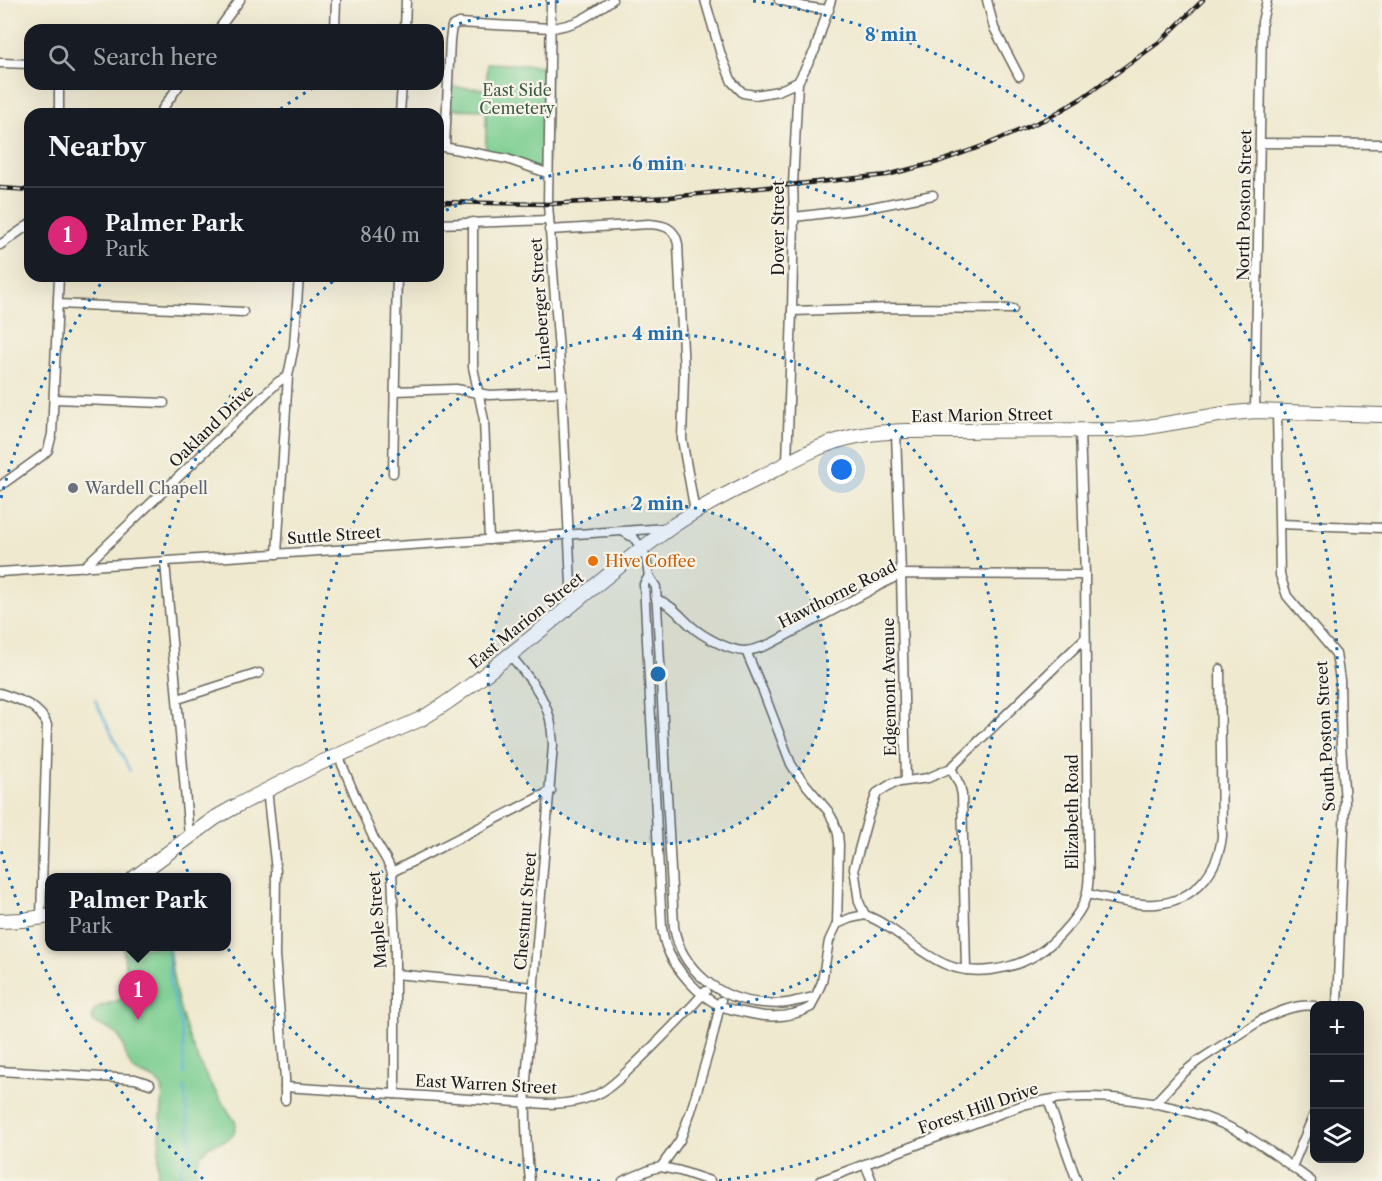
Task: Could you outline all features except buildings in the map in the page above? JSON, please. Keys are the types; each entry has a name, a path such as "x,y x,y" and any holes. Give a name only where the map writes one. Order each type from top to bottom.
{"main road":[{"name":"East Marion Street","path":"141,873 215,818 267,789 429,714 468,688 671,527 695,512 818,448 865,435 1116,430 1255,411 1382,415"},
{"path":"0,921 45,916"}],"street":[{"path":"222,24 240,0"},
{"path":"335,24 336,0"},
{"path":"405,24 406,0"},
{"name":"Lineberger Street","path":"551,0 547,173 549,230 562,392 572,606"},
{"path":"444,111 452,26 459,23 551,28 572,25 612,0"},
{"path":"705,0 728,73 732,82 742,93 754,95 778,91 798,82"},
{"path":"779,0 829,10"},
{"name":"Dover Street","path":"787,463 793,185 798,82 815,50 831,0"},
{"path":"987,0 994,28 1019,76"},
{"name":"North Poston Street","path":"1255,411 1262,22 1267,0"},
{"path":"0,63 24,64"},
{"path":"58,108 59,90"},
{"path":"163,108 176,90"},
{"path":"400,108 402,90"},
{"path":"1260,143 1382,144"},
{"path":"444,147 507,159 547,173"},
{"path":"794,217 862,209 933,195"},
{"path":"444,224 549,220"},
{"path":"473,222 473,367 484,420 489,540"},
{"path":"549,230 650,224 664,225 673,231 677,240 684,353 682,439 695,512"},
{"path":"0,245 24,228"},
{"path":"0,486 48,450 52,435 59,282"},
{"path":"277,554 288,376 294,346 299,282"},
{"path":"393,473 397,282"},
{"path":"58,304 243,312"},
{"path":"792,311 894,308 1013,309"},
{"name":"Oakland Drive","path":"84,567 278,382 288,376"},
{"path":"395,392 456,389 489,394 562,392"},
{"path":"54,399 164,404"},
{"name":"South Poston Street","path":"1277,411 1280,575 1287,596 1336,654 1340,680 1345,802 1337,1001"},
{"name":"Elizabeth Road","path":"865,915 947,965 966,970 986,970 1017,964 1045,949 1064,931 1080,909 1087,894 1086,638 1080,430"},
{"name":"Edgemont Avenue","path":"865,915 856,888 854,868 857,853 877,793 887,786 906,780 896,433"},
{"path":"1280,524 1382,528"},
{"name":"Suttle Street","path":"0,572 671,527"},
{"path":"618,531 632,535 642,549 649,576 655,585 675,936 687,960 700,977 723,993 765,1004 795,1002 815,997"},
{"path":"165,562 189,837"},
{"name":"Hawthorne Road","path":"746,651 772,643 901,574 1084,574"},
{"path":"649,576 644,586 662,928 666,945 680,970 702,995 720,1006 758,1016 781,1016 804,1011 813,1005 822,982 829,941 837,924 839,845 836,827 828,811 791,764 746,651 729,648 709,638 668,604 656,599"},
{"path":"906,780 928,778 951,768 1086,638"},
{"name":"Chestnut Street","path":"510,655 545,705 549,715 553,745 525,1103 530,1181"},
{"path":"1087,894 1146,904 1166,903 1186,896 1209,875 1221,847 1222,837 1220,669"},
{"path":"178,699 259,673"},
{"path":"0,693 34,708 47,724 45,873"},
{"path":"651,735 663,735"},
{"name":"Maple Street","path":"338,755 375,841 392,872 396,943 395,1094"},
{"path":"951,768 962,795 966,970"},
{"path":"267,789 276,871 275,955 285,1100"},
{"path":"392,872 551,791"},
{"path":"659,876 671,876"},
{"path":"837,924 865,915"},
{"path":"395,974 534,987"},
{"name":"East Warren Street","path":"285,1087 525,1103 566,1103 587,1098 606,1089 667,1033 711,985"},
{"path":"661,1167 680,1140 691,1112 723,993"},
{"path":"1154,1104 1182,1074 1198,1061 1261,1020 1306,1004 1310,1005"},
{"path":"0,1071 135,1079 150,1084"},
{"name":"Forest Hill Drive","path":"820,1181 1023,1105 1083,1097 1154,1104 1200,1116 1252,1139 1311,1181"},
{"path":"1048,1100 1077,1181"},
{"path":"1292,1167 1310,1124"},
{"path":"865,1164 872,1181"},
{"path":"623,1181 661,1167 710,1181"}],"green space":[{"name":"East Side Cemetery","path":"487,63 550,66 547,173 486,154 486,110 446,109 448,87 487,89"},
{"path":"123,951 170,951 173,979 185,1027 208,1078 236,1123 232,1136 212,1145 202,1153 198,1163 196,1181 157,1181 163,1091 161,1086 134,1070 118,1036 93,1022 94,1011 98,1007 124,997"}],"waterway":[{"path":"95,700 130,771"},
{"path":"168,951 170,985 181,1026 184,1074"},
{"path":"180,1181 181,1168 190,1154 191,1145 184,1087"}],"railway":[{"path":"444,202 548,204 670,197 887,175 938,162 988,144 1048,118 1082,98 1162,40 1203,0"},
{"path":"0,188 24,190"}],"place":[{"name":"Wardell Chapell","path":"73,488"},
{"name":"Hive Coffee","path":"593,561"},
{"name":"Palmer Park","path":"138,1020"}]}
